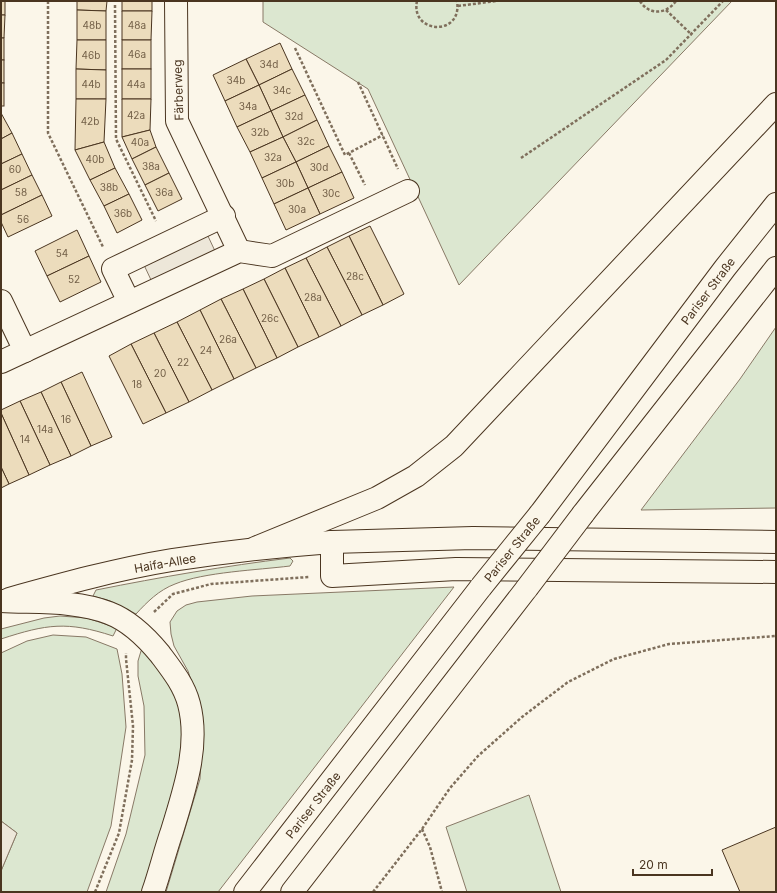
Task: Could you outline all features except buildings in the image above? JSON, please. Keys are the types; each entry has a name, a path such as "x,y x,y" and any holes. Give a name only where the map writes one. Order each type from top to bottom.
{"main road":[{"name":"Färberweg","path":"176,1 177,121 224,216 239,250"},
{"path":"255,548 377,498 416,476 454,446 776,104"},
{"path":"1,362 239,250 272,256 408,191"},
{"name":"Pariser Straße","path":"245,892 481,587 540,514 776,204"},
{"path":"129,302 114,269 224,216"},
{"path":"292,892 583,514 776,268"},
{"path":"719,341 776,286"},
{"path":"3,311 25,351"},
{"name":"Haifa-Allee","path":"1,601 70,582 170,560 255,548 332,542 481,538 776,542"},
{"path":"332,542 332,576 456,569 776,572"},
{"path":"1,601 64,604 95,608 110,613 137,629 157,650 182,685 189,704 192,724 192,749 186,786 152,892"}],"path":[{"path":"48,1 48,133 114,269"},
{"path":"417,1 416,12 419,18 424,23 437,27 444,26 454,18 458,6 457,1"},
{"path":"458,6 496,1"},
{"path":"640,1 647,8 660,12 672,6 676,1"},
{"path":"521,158 666,60 692,35 723,1"},
{"path":"115,5 116,139 166,244"},
{"path":"666,10 692,35"},
{"path":"295,48 345,155 383,135"},
{"path":"358,82 408,191"},
{"path":"349,153 365,186"},
{"path":"94,892 119,832 132,760 133,726 126,660 128,644 137,629 173,594 211,584 332,576"},
{"path":"373,892 422,829 450,788 478,756 522,717 568,682 614,660 669,644 776,636"},
{"path":"422,829 430,847 442,892"}],"green space":[{"path":"263,1 732,1 459,285 368,89 263,22"},
{"path":"776,327 776,508 641,510 740,379"},
{"path":"290,558 293,561 290,566 216,574 175,584 159,593 136,614 110,601 93,596 96,590 120,585 217,568"},
{"path":"454,587 218,892 166,892 200,779 202,745 199,704 188,671 174,646 171,634 170,622 177,611 186,605 197,602 252,596"},
{"path":"60,616 87,618 117,628 113,636 83,628 57,626 31,630 1,639 1,629 44,618"},
{"path":"53,635 86,637 117,649 122,674 126,727 111,826 87,892 1,892 1,871 17,833 1,821 1,653 27,641"},
{"path":"144,647 173,689 181,711 183,740 179,770 142,892 106,892 126,834 145,755 144,706 138,676 138,661"},
{"path":"529,795 561,892 467,892 446,827"}],"shaded area":[{"path":"207,234 215,251 152,282 144,265"},
{"path":"1,821 17,833 1,871"}]}
